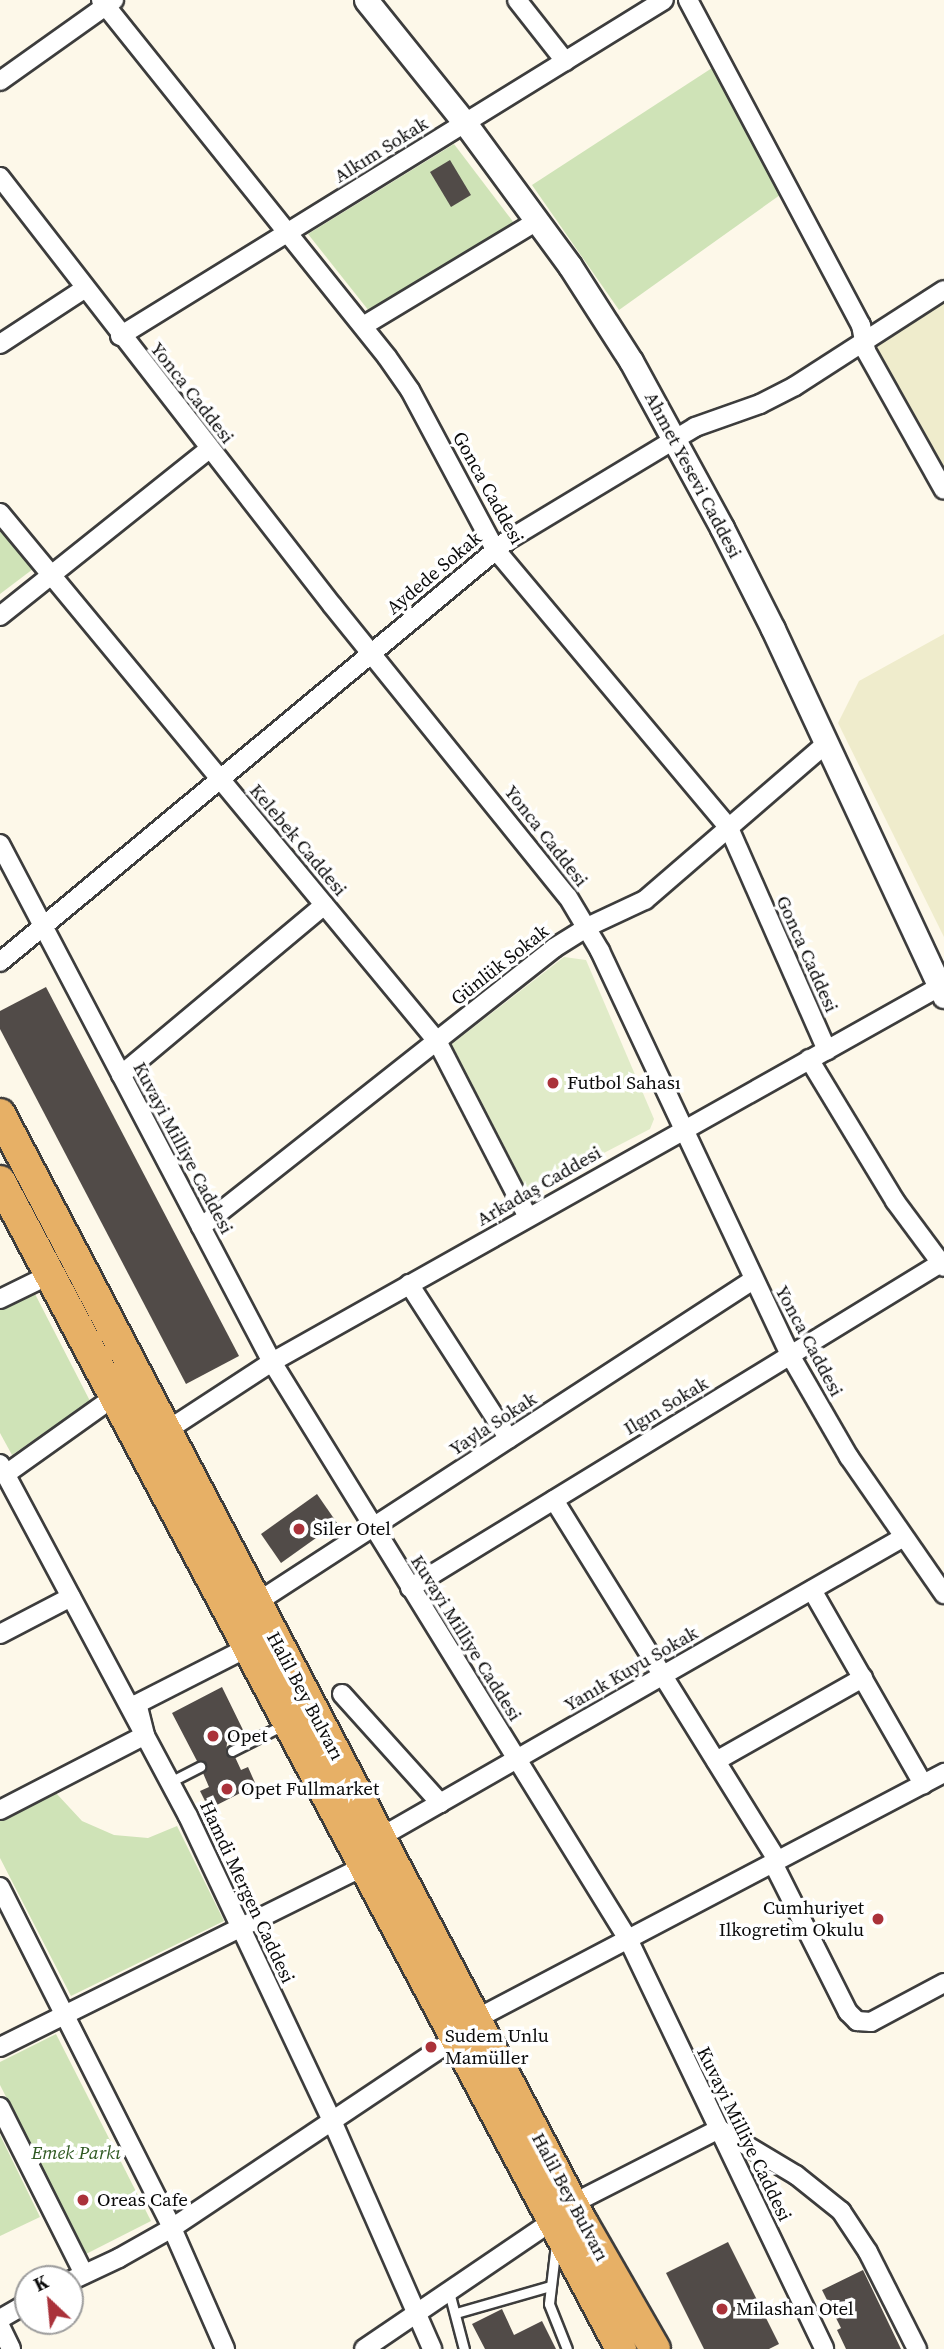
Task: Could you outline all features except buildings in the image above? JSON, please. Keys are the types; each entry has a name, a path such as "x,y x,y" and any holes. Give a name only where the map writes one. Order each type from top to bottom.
{"highway":[{"name":"Halil Bey Bulvarı","path":"0,1114 476,2018 560,2220 621,2349"},
{"name":"Halil Bey Bulvarı","path":"0,1181 454,2039 560,2220 655,2349"}],"street":[{"name":"Ahmet Yesevi Caddesi","path":"366,0 465,123 602,313 722,528 827,743 941,992"},
{"path":"517,0 565,61"},
{"name":"Alkım Sokak","path":"120,336 664,0"},
{"path":"688,0 862,325 866,351 944,490"},
{"path":"0,81 107,2"},
{"name":"Gonca Caddesi","path":"107,2 363,326 410,390 495,549 729,828 827,1050"},
{"name":"Yonca Caddesi","path":"0,177 120,336 370,653 543,864 587,927 790,1355 849,1457 944,1594"},
{"path":"363,326 537,221"},
{"path":"0,344 84,289"},
{"name":"Aydede Sokak","path":"0,962 495,549 674,439 712,419 777,397 944,290"},
{"path":"0,616 209,449"},
{"name":"Kelebek Caddesi","path":"0,513 437,1041 528,1217"},
{"name":"Günlük Sokak","path":"201,1227 554,948 587,927 645,900 827,743"},
{"name":"Kuvayi Milliye Caddesi","path":"0,844 272,1362 628,1939 824,2349"},
{"path":"121,1075 324,905"},
{"name":"Arkadaş Caddesi","path":"166,1431 272,1362 683,1129 809,1059 941,992"},
{"path":"809,1059 895,1201 943,1264"},
{"name":"Ilgın Sokak","path":"410,1588 943,1264"},
{"path":"0,1299 49,1275"},
{"name":"Yayla Sokak","path":"256,1602 753,1280"},
{"path":"410,1284 509,1439"},
{"path":"3,1469 114,1397"},
{"name":"Hamdi Mergen Caddesi","path":"3,1469 170,1782 241,1927 432,2349"},
{"path":"554,1500 716,1761 775,1862 848,2012 857,2021 871,2022 944,1983"},
{"name":"Yanık Kuyu Sokak","path":"379,1838 904,1537"},
{"path":"812,1590 923,1784"},
{"path":"0,1634 71,1597"},
{"path":"0,1810 145,1735 138,1704 247,1648"},
{"path":"716,1761 863,1678"},
{"name":"Halil Bey Bulvarı","path":"342,1695 440,1803"},
{"path":"476,2018 944,1773"},
{"path":"0,2047 363,1867"},
{"path":"0,1887 172,2228 225,2349"},
{"path":"84,2273 172,2228 454,2039"},
{"path":"0,2107 72,2265"},
{"path":"364,2349 560,2220 719,2129 796,2175 841,2211 868,2252 917,2349"},
{"path":"0,2326 11,2349"}],"lane":[{"path":"232,1751 287,1724"},
{"path":"170,1782 200,1767"},
{"path":"560,2220 551,2286 551,2314 568,2349"},
{"path":"456,2313 551,2286"},
{"path":"449,2292 464,2349"}],"shaded area":[{"path":"944,301 944,474 873,347"},
{"path":"944,634 944,937 838,723 859,681"}],"green space":[{"path":"712,68 780,195 619,310 532,185"},
{"path":"454,144 514,223 369,311 308,234"},
{"path":"0,530 33,569 0,594"},
{"name":"Futbol Sahası","path":"564,957 586,960 654,1119 650,1129 525,1194 448,1047"},
{"path":"34,1292 90,1401 12,1455 0,1433 0,1309"},
{"path":"56,1793 82,1821 114,1835 148,1838 177,1826 224,1921 71,1996 0,1858 0,1821"},
{"name":"Emek Parkı","path":"56,2034 151,2221 86,2254 0,2085 0,2062"},
{"path":"0,2135 40,2217 0,2236"}],"place":[{"name":"Futbol Sahası","path":"553,1083"},
{"name":"Siler Otel","path":"299,1529"},
{"name":"Opet","path":"213,1736"},
{"name":"Opet Fullmarket","path":"227,1789"},
{"name":"Cumhuriyet Ilkogretim Okulu","path":"878,1919"},
{"name":"Sudem Unlu Mamüller","path":"431,2047"},
{"name":"Oreas Cafe","path":"83,2200"},
{"name":"Milashan Otel","path":"722,2309"}]}
